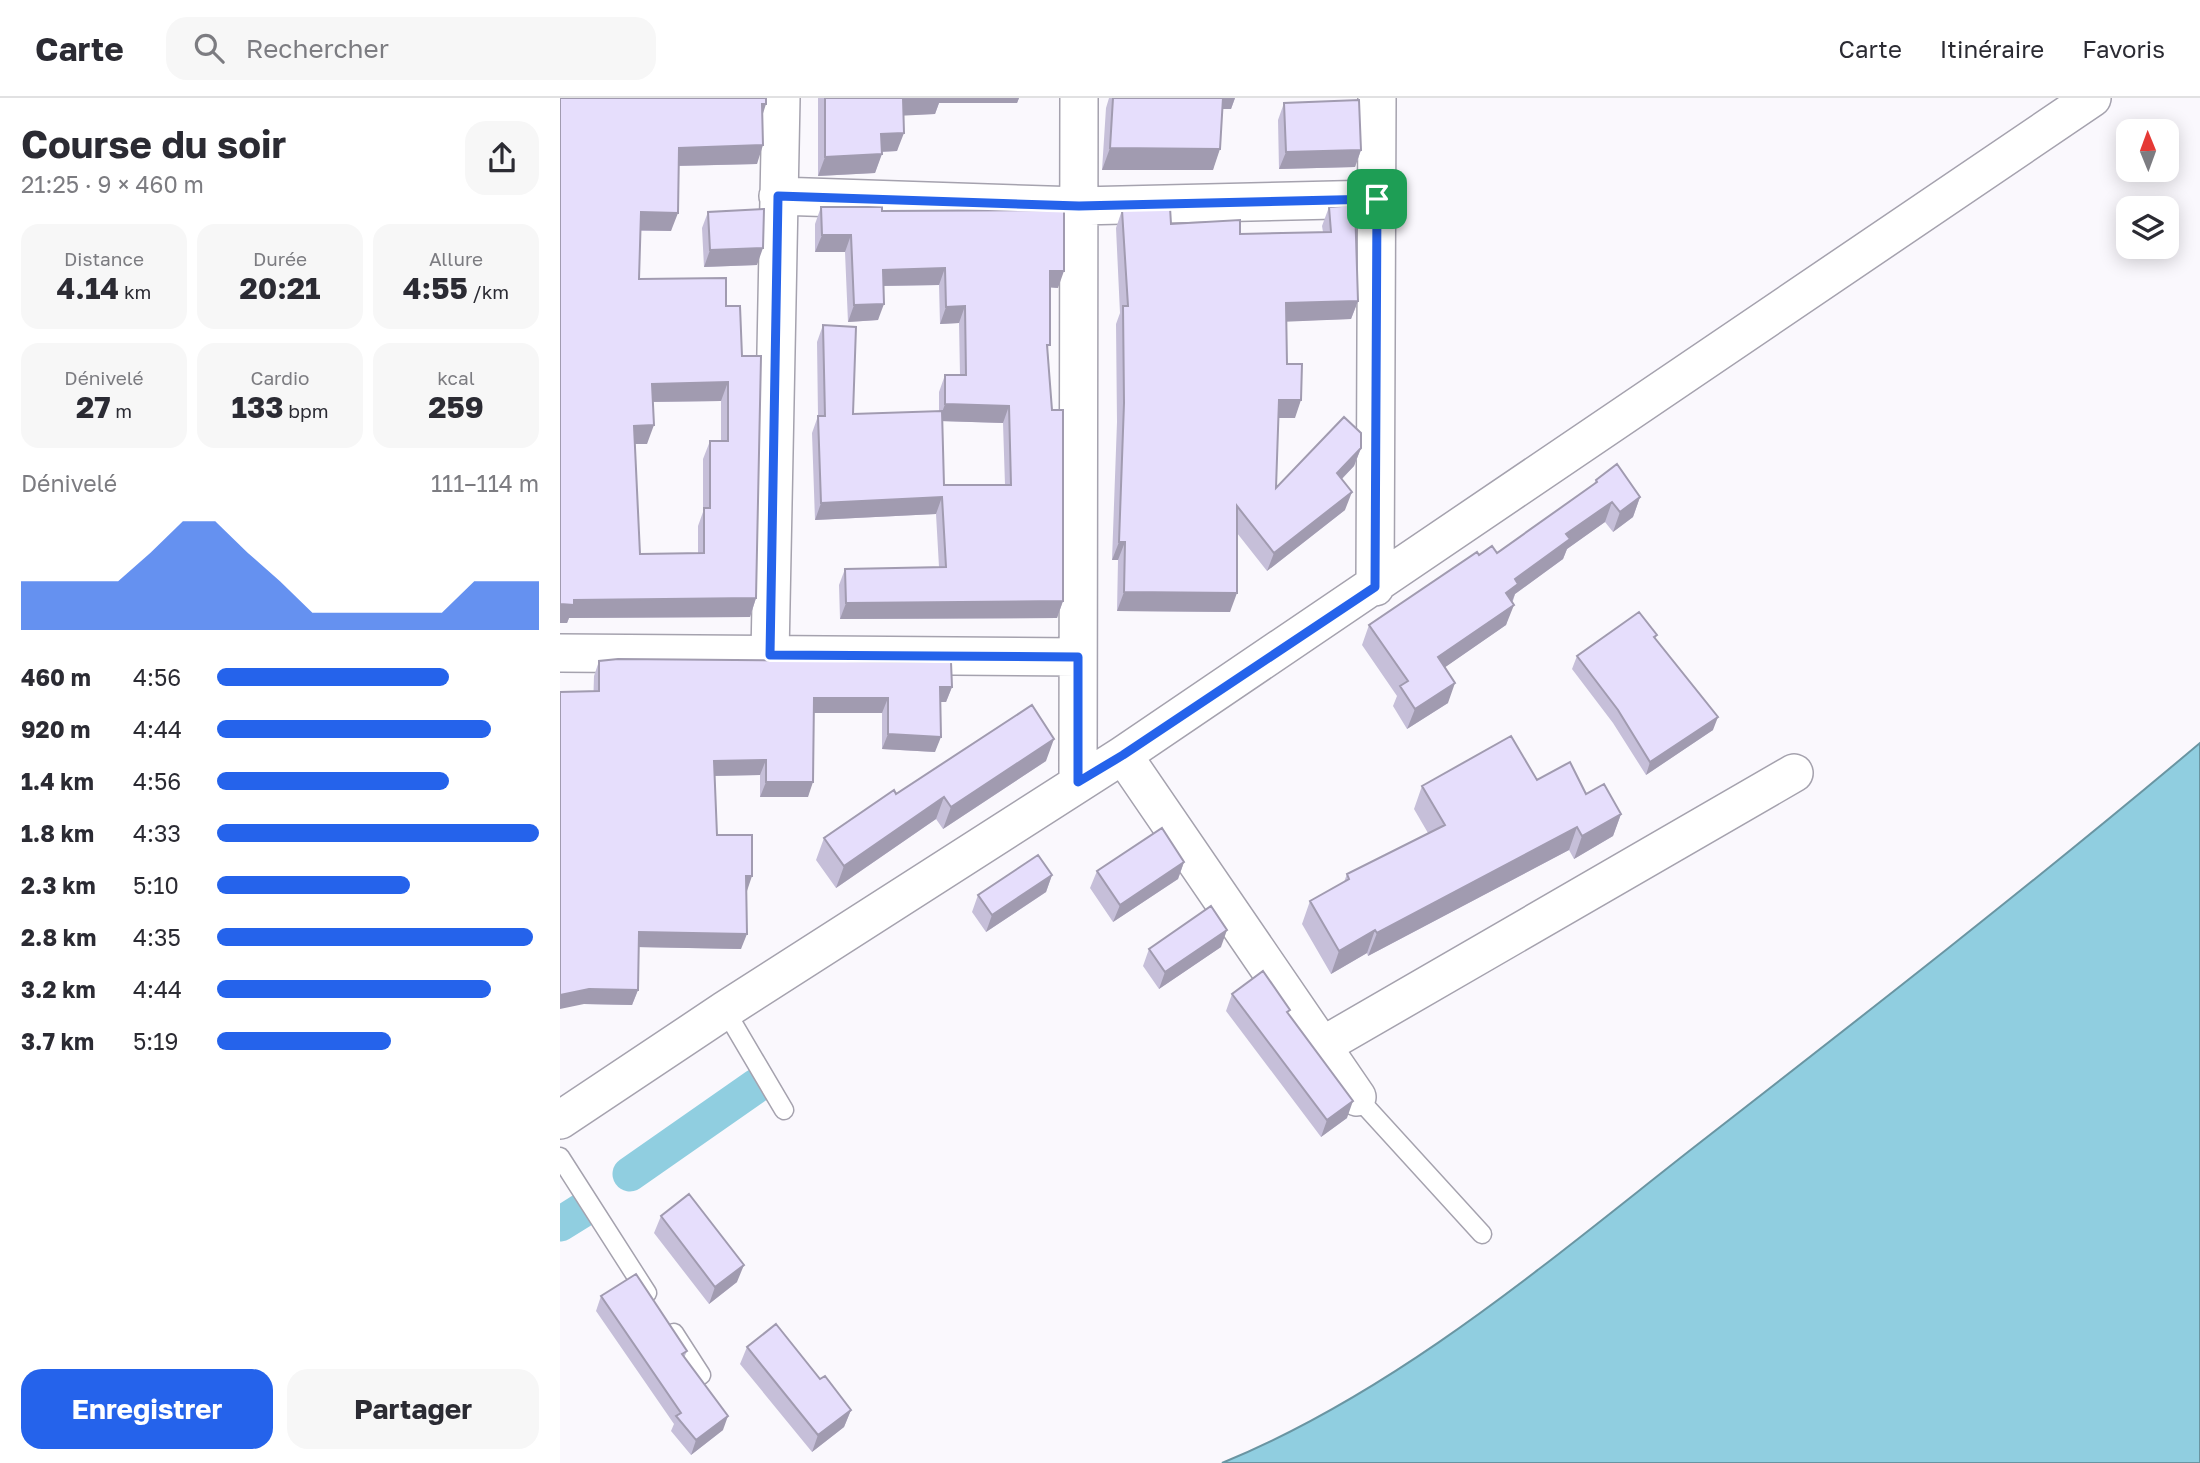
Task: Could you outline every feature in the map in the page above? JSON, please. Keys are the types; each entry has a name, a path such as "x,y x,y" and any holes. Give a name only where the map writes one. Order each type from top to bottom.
{"street":[{"path":"770,655 780,98"},
{"path":"1078,782 1079,98"},
{"path":"1375,587 1377,98"},
{"path":"560,1120 725,1010 1123,755 1375,587 2092,98"},
{"path":"778,196 1079,206 1377,199"},
{"path":"560,653 1078,657"},
{"path":"1123,755 1357,1097"},
{"path":"1322,1045 1794,773"}],"lane":[{"path":"725,1010 784,1111"},
{"path":"1357,1097 1482,1234"},
{"path":"560,1157 701,1375"}],"water":[{"path":"2200,743 2200,1463 1222,1463 1286,1434 1349,1400 1468,1322 1949,948"}],"building":[{"path":"560,98 766,98 766,104 762,104 763,145 679,148 678,213 641,212 639,279 726,278 726,306 740,306 742,356 761,356 756,598 574,600 574,605 560,604","holes":["728,382 728,441 710,441 710,508 704,508 704,553 640,554 634,426 654,425 652,384"]},
{"path":"825,98 903,98 904,133 881,134 882,154 825,157"},
{"path":"1113,98 1223,98 1220,149 1110,148"},
{"path":"1359,100 1361,150 1286,152 1284,103"},
{"path":"1355,205 1358,301 1286,303 1287,364 1302,364 1301,400 1279,400 1276,488 1344,417 1361,433 1361,448 1337,473 1352,492 1274,553 1237,506 1237,593 1124,592 1125,542 1119,542 1124,403 1123,306 1128,306 1122,210 1170,207 1171,224 1240,220 1240,234 1331,232 1329,207"},
{"path":"821,207 882,207 882,211 1064,210 1064,271 1050,271 1050,345 1047,345 1052,410 1063,410 1063,601 846,603 845,569 946,567 942,497 821,503 818,416 825,416 823,325 856,327 853,414 942,411 944,485 1011,485 1009,406 945,404 945,375 966,375 965,306 946,307 945,268 883,270 884,304 854,305 851,235 822,235"},
{"path":"764,209 763,248 710,250 708,212"},
{"path":"1617,464 1640,497 1620,512 1612,502 1566,534 1570,539 1515,579 1518,584 1506,593 1514,605 1438,657 1455,683 1415,709 1400,686 1408,681 1369,625 1477,552 1479,555 1492,546 1497,553 1597,482 1596,480"},
{"path":"1639,612 1657,635 1654,637 1718,717 1650,762 1618,710 1577,656"},
{"path":"599,661 951,662 952,687 940,687 941,737 888,734 888,698 814,698 813,782 766,782 766,760 714,761 717,835 752,835 752,876 746,876 747,934 639,932 638,990 589,989 560,995 560,692 599,691"},
{"path":"1032,705 1054,739 951,807 944,797 844,866 824,838 894,790 896,794"},
{"path":"1511,736 1537,780 1570,762 1586,794 1604,784 1621,814 1582,836 1577,827 1339,951 1310,901 1349,879 1347,874 1445,825 1422,786"},
{"path":"1162,828 1184,862 1120,905 1097,871"},
{"path":"1038,855 1052,875 992,915 978,895"},
{"path":"1211,906 1227,930 1165,972 1149,949"},
{"path":"1263,971 1290,1010 1287,1012 1353,1101 1327,1120 1232,994"},
{"path":"689,1194 744,1265 715,1287 661,1216"},
{"path":"636,1274 687,1351 682,1354 728,1416 696,1440 676,1416 681,1413 601,1296"},
{"path":"776,1324 820,1379 825,1376 851,1410 818,1435 747,1347"}],"waterway":[{"path":"630,1174 756,1086"},
{"path":"560,1224 581,1211"}],"route":[{"path":"778,196 1079,206 1377,199 1375,587 1123,755 1078,782 1078,657 770,655 778,196"}]}
